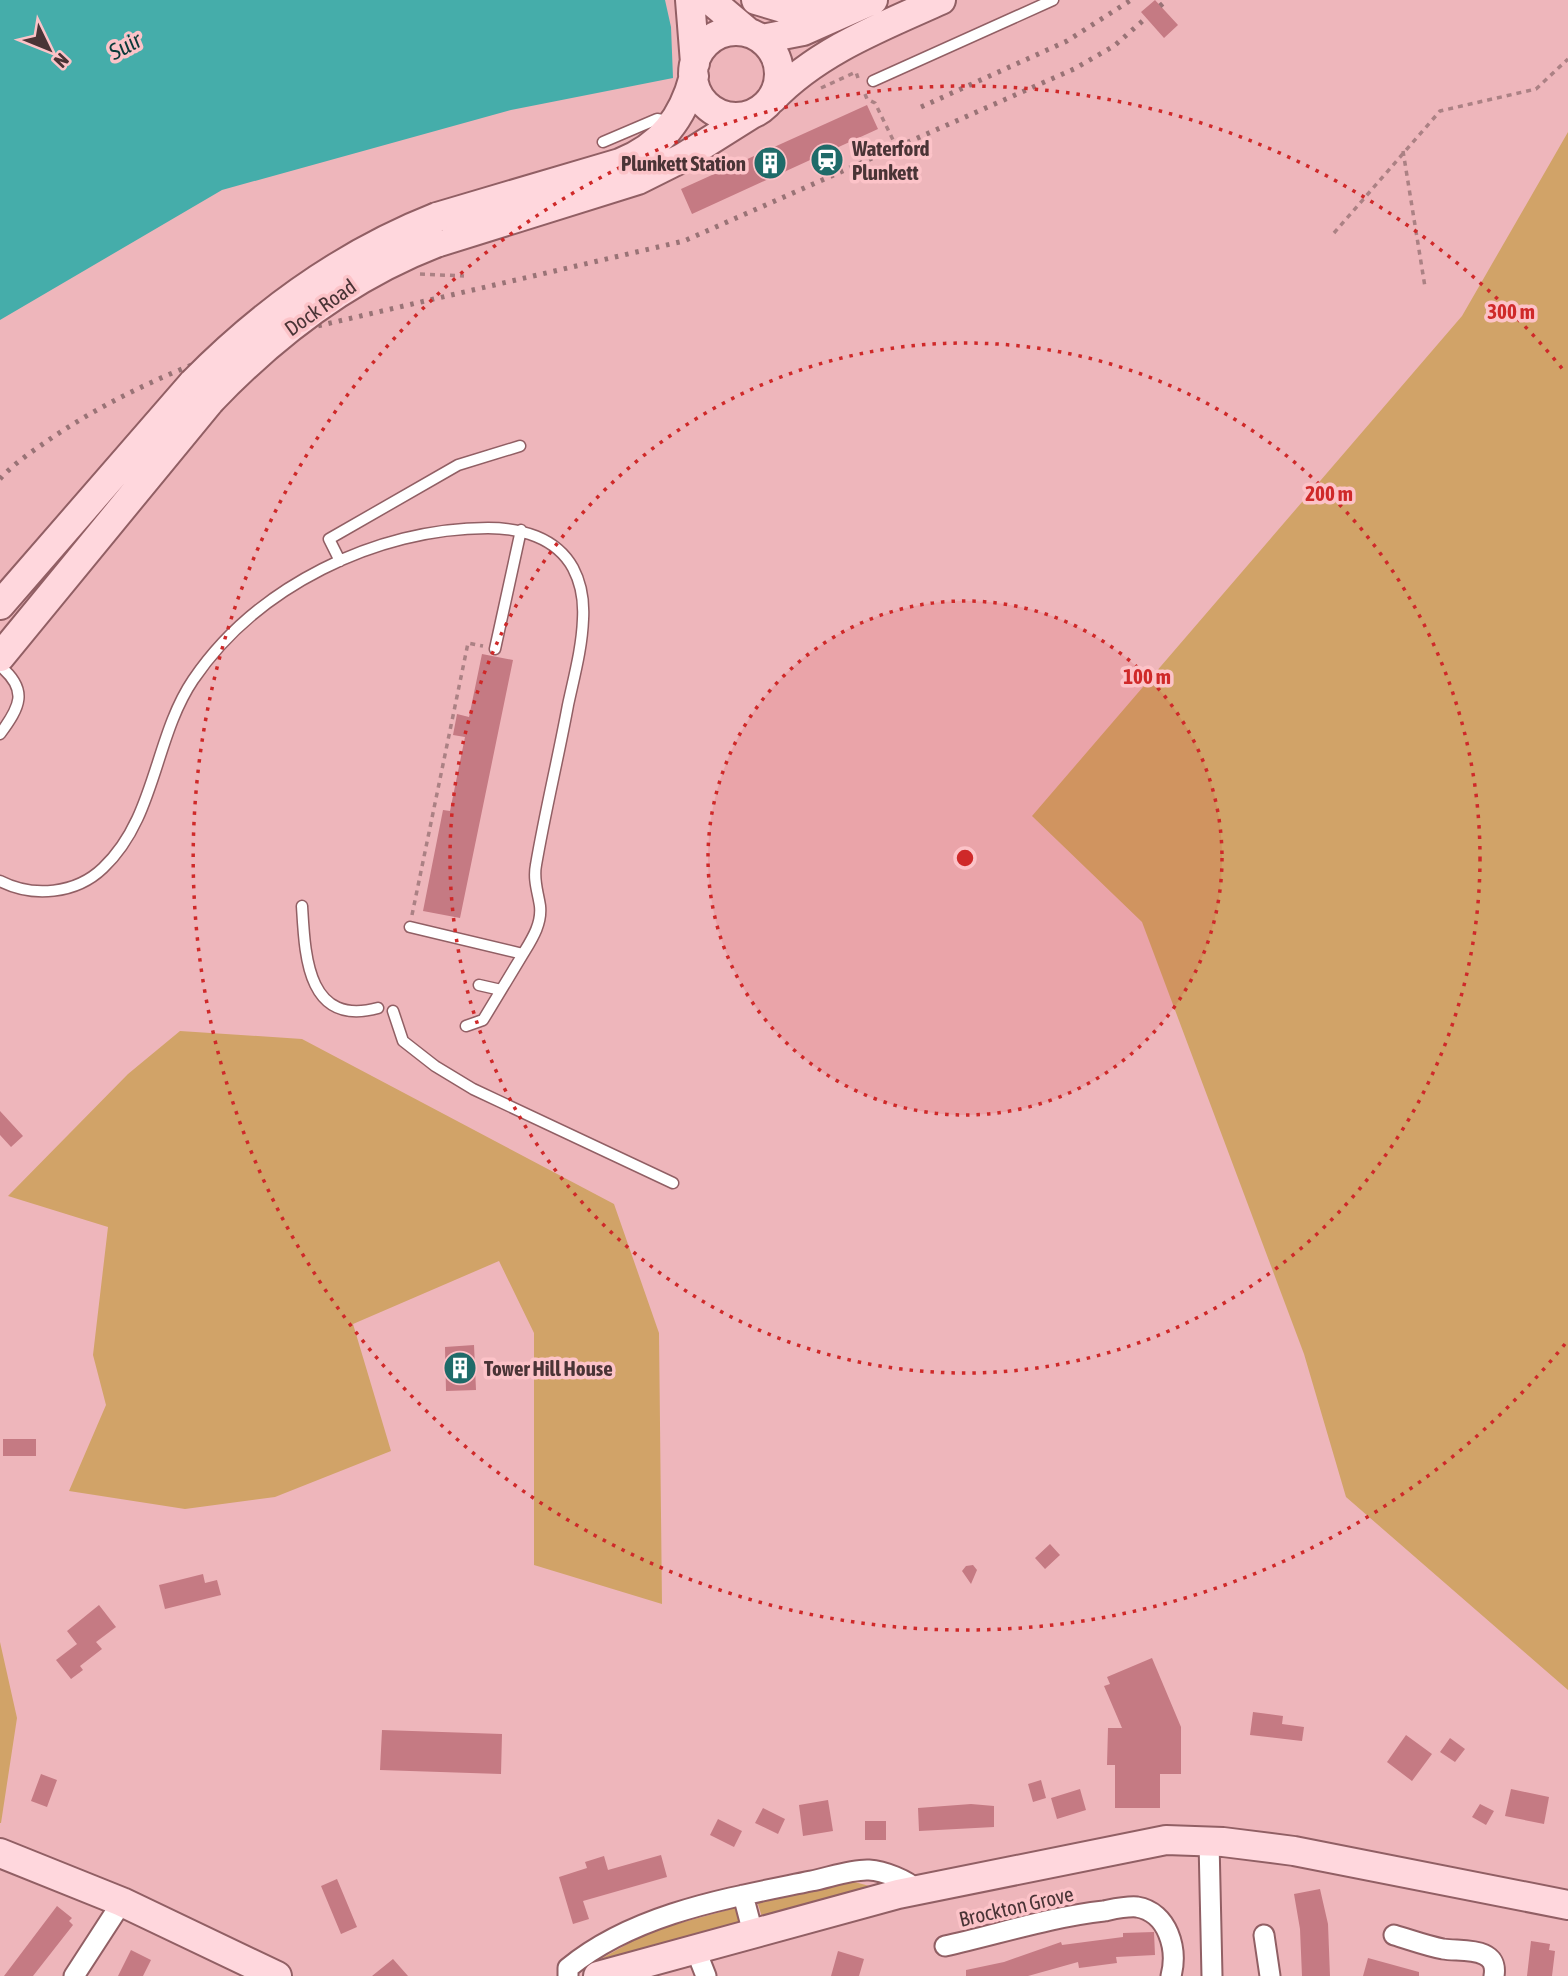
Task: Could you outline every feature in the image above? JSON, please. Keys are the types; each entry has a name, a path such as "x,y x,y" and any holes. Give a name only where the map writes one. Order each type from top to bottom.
{"main road":[{"path":"690,0 693,78 700,97 713,110 730,116 752,113 778,86 778,64 755,36 731,22 710,0"},
{"path":"756,0 784,10 804,12 871,0"},
{"path":"693,78 702,48 720,34 734,31 755,36 803,31 871,0"},
{"name":"Dock Road","path":"0,657 202,392 237,340 304,287 372,246 638,180 690,154 752,113 801,72 827,55 941,0"},
{"name":"Dock Road","path":"436,230 634,158 661,139 675,122 693,78"},
{"name":"Dock Road","path":"0,606 202,392"},
{"path":"598,1976 917,1890 1177,1839 1294,1851 1568,1905"},
{"path":"0,1853 122,1902 277,1976"}],"street":[{"path":"1209,1842 1212,1976"},
{"path":"568,1976 568,1968 583,1956 652,1921 743,1895 868,1870 909,1882 917,1890"},
{"path":"743,1895 753,1933"},
{"path":"74,1976 122,1902"},
{"name":"Brockton Grove","path":"945,1946 1058,1916 1135,1907 1152,1912 1163,1923 1172,1941 1171,1976"},
{"path":"1264,1935 1270,1976"},
{"path":"1394,1935 1444,1949 1478,1952 1490,1958 1494,1976"},
{"path":"695,1948 706,1976"}],"lane":[{"path":"873,80 1053,0"},
{"path":"603,142 657,119 675,122"},
{"path":"340,561 329,539 458,465 520,446"},
{"path":"0,881 29,890 54,891 78,886 101,870 121,848 136,822 182,699 202,668 229,636 262,608 340,561 389,542 437,531 482,528 521,530 546,541 566,558 578,579 583,609 577,662 535,867 540,918 523,954 483,1020 466,1027"},
{"path":"495,649 521,530"},
{"path":"0,666 18,683 19,697 0,734"},
{"path":"302,906 305,958 313,984 344,1011 356,1013 379,1008"},
{"path":"410,927 523,954"},
{"path":"479,985 501,990"},
{"path":"393,1011 403,1041 435,1066 473,1089 673,1183"}],"path":[{"path":"1334,233 1440,111 1536,89 1568,59"},
{"path":"865,94 867,99 875,103 895,144"},
{"path":"1403,151 1425,287"},
{"path":"414,274 464,276"},
{"path":"410,927 468,643 495,649"}],"shaded area":[{"path":"1568,132 1568,1690 1346,1497 1304,1354 1142,922 1032,816 1462,316"},
{"path":"180,1031 302,1039 614,1204 659,1333 662,1604 534,1565 534,1333 499,1261 353,1324 391,1451 275,1497 185,1509 69,1491 106,1405 93,1355 108,1227 8,1196 128,1074"},
{"path":"0,1642 17,1718 1,1823 0,1823"},
{"path":"847,1880 877,1888 762,1917 757,1901"},
{"path":"735,1908 740,1924 588,1966 651,1931"}],"water":[{"name":"Suir","path":"0,0 665,0 671,27 673,78 511,110 222,190 0,320"}],"building":[{"path":"1155,0 1178,25 1164,38 1141,12"},
{"name":"Plunkett Station","path":"867,105 878,129 692,214 681,189"},
{"path":"482,654 513,660 460,918 423,911 443,810 450,811 465,737 453,735 457,714 469,717"},
{"path":"0,1111 23,1136 11,1147 0,1135"},
{"name":"Tower Hill House","path":"474,1345 476,1390 446,1391 445,1347"},
{"path":"3,1439 36,1439 36,1456 3,1456"},
{"path":"1050,1544 1060,1555 1045,1569 1035,1558"},
{"path":"973,1565 977,1570 971,1584 962,1571 966,1566"},
{"path":"203,1574 205,1583 217,1580 221,1595 165,1609 159,1585"},
{"path":"99,1605 116,1627 96,1642 102,1649 80,1666 83,1670 71,1679 56,1660 77,1644 67,1631"},
{"path":"1152,1658 1181,1727 1181,1774 1160,1774 1160,1808 1115,1808 1115,1765 1107,1765 1108,1728 1122,1728 1104,1686 1110,1684 1107,1677"},
{"path":"1253,1712 1283,1716 1282,1724 1304,1727 1302,1741 1250,1735"},
{"path":"382,1730 502,1734 501,1774 380,1770"},
{"path":"1406,1735 1432,1754 1412,1781 1387,1762"},
{"path":"1450,1738 1465,1749 1455,1762 1440,1752"},
{"path":"41,1774 57,1780 47,1807 31,1801"},
{"path":"1041,1780 1046,1798 1033,1802 1028,1784"},
{"path":"1080,1789 1086,1810 1057,1819 1051,1798"},
{"path":"1511,1789 1549,1797 1544,1824 1505,1816"},
{"path":"828,1800 833,1831 803,1836 799,1805"},
{"path":"971,1804 994,1806 994,1827 919,1831 918,1808"},
{"path":"1480,1804 1494,1811 1486,1825 1472,1817"},
{"path":"763,1808 785,1819 778,1834 755,1823"},
{"path":"718,1819 742,1831 734,1847 710,1835"},
{"path":"865,1821 886,1821 886,1840 865,1840"},
{"path":"661,1855 667,1877 583,1901 589,1919 573,1924 559,1877 587,1868 585,1862 604,1856 608,1870"},
{"path":"337,1879 357,1927 341,1934 321,1886"},
{"path":"1320,1889 1328,1924 1330,1976 1302,1976 1300,1929 1294,1894"},
{"path":"57,1906 72,1918 69,1921 73,1925 33,1976 4,1976"},
{"path":"1154,1932 1155,1955 1116,1957 1117,1963 1079,1968 1078,1962 1028,1976 966,1976 966,1970 1004,1962 1061,1942 1062,1945 1123,1937 1123,1933"},
{"path":"1531,1941 1550,1944 1549,1950 1555,1951 1552,1976 1527,1976"},
{"path":"131,1950 151,1960 143,1976 118,1976"},
{"path":"838,1951 864,1959 859,1976 831,1976"},
{"path":"1368,1958 1419,1972 1419,1976 1363,1976"},
{"path":"393,1959 408,1976 372,1976"}],"railway":[{"path":"921,107 1067,41 1131,0"},
{"path":"1160,6 1167,0"},
{"path":"0,479 17,462 102,407 156,380 241,347 270,337 684,241 1074,69 1114,46 1146,18"}],"place":[{"name":"Waterford Plunkett","path":"827,160"},
{"name":"Plunkett Station","path":"770,163"},
{"name":"Tower Hill House","path":"460,1368"}]}
